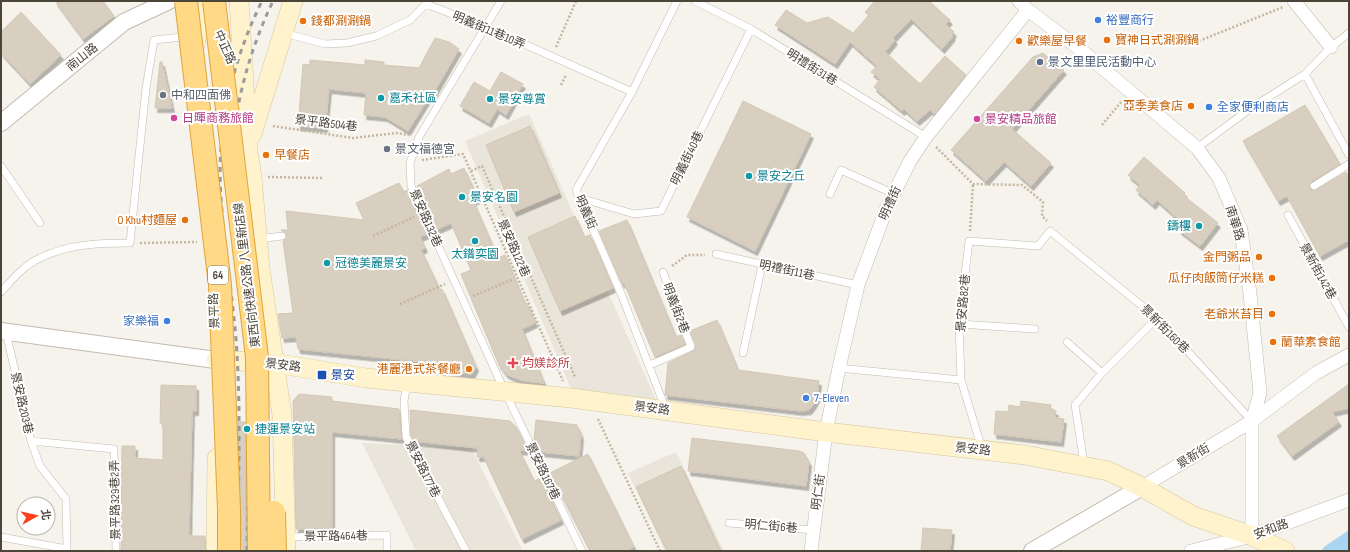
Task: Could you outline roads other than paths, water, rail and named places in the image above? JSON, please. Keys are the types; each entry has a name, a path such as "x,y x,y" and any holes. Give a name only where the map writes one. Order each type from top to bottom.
{"highway":[{"name":"64","path":"186,1 220,285 229,510 229,551"},
{"name":"東西向快速公路 八里新店線","path":"214,1 265,360 259,551"},
{"path":"265,360 273,416 282,546"}],"main road":[{"name":"景平路","path":"178,1 212,280 218,395 216,551"},
{"name":"中正路","path":"188,82 204,1"},
{"name":"中正路","path":"204,1 245,92"},
{"path":"239,1 248,151 258,239 265,360 251,415 248,551"},
{"path":"248,151 254,124 293,1"},
{"name":"景安路","path":"216,360 265,360 366,378 571,398 590,402 666,410 826,432 1025,454 1085,465 1108,471 1142,487 1193,516 1252,536 1286,551"}],"street":[{"name":"南山路","path":"1,123 124,22 169,1"},
{"name":"南華路","path":"1019,1 1028,10 1081,50 1197,148 1218,178 1240,230 1250,294 1260,393 1252,421 1252,536"},
{"path":"1294,2 1331,47"},
{"name":"明禮街","path":"826,432 858,285 894,194 910,161 926,138 1028,10"},
{"name":"景安路","path":"3,331 216,360"},
{"name":"景新街","path":"1032,551 1252,421 1316,373 1349,355"},
{"name":"明仁街","path":"811,551 826,432"},
{"name":"安和路","path":"1192,551 1252,536 1349,500"}],"lane":[{"name":"景安路132巷","path":"501,1 419,137 410,163 411,186 505,392"},
{"name":"明義街","path":"666,410 650,366 576,190 632,92 677,1"},
{"name":"明禮街31巷","path":"695,1 751,29 926,138"},
{"name":"明義街11巷10弄","path":"282,32 325,44 347,43 376,36 410,20 426,4 486,27 632,92"},
{"name":"明義街40巷","path":"580,198 634,214 661,211 751,29"},
{"path":"1197,148 1251,108 1305,74 1331,47 1349,33"},
{"path":"1,292 20,272 39,258 63,249 130,243 146,88 154,40 182,37"},
{"path":"1305,74 1349,155"},
{"path":"1314,186 1349,164"},
{"path":"1,166 40,222"},
{"path":"830,194 841,170 894,194"},
{"name":"景新街142巷","path":"1288,215 1349,327"},
{"name":"景新街160巷","path":"1050,231 1157,318 1252,421"},
{"name":"景安路82巷","path":"982,450 961,380 959,324 969,241 1038,246 1050,231"},
{"path":"258,239 282,236"},
{"name":"明禮街11巷","path":"716,254 858,285"},
{"path":"743,353 762,265"},
{"name":"明義街2巷","path":"650,366 691,347 663,272"},
{"path":"1085,465 1075,405 1102,373 1157,318"},
{"path":"959,324 1035,328"},
{"name":"景安路203巷","path":"3,331 31,441 114,449"},
{"path":"1067,342 1102,373"},
{"path":"839,368 961,380"},
{"name":"景安路177巷","path":"407,381 404,401 406,438 466,551"},
{"name":"景安路167巷","path":"505,392 582,551"},
{"path":"1,537 67,549 66,499 40,466 31,441"},
{"name":"景平路329巷2弄","path":"114,449 116,551"},
{"name":"明仁街6巷","path":"729,523 813,530"},
{"name":"景平路464巷","path":"282,546 387,535 387,551"}],"water":[{"path":"1349,530 1349,551 1321,551 1324,547"}],"railway":[{"path":"238,551 238,379 236,334 222,217 220,172 221,146 228,96 242,48 262,1"},
{"path":"247,551 249,451 248,376 245,331 233,234 231,169 240,95 254,47 273,1"}],"place":[{"name":"裕豐商行","path":"1098,20"},
{"name":"錢都涮涮鍋","path":"303,21"},
{"name":"寶神日式涮涮鍋","path":"1107,40"},
{"name":"歡樂屋早餐","path":"1019,41"},
{"name":"景文里里民活動中心","path":"1040,62"},
{"name":"中和四面佛","path":"163,95"},
{"name":"嘉禾社區","path":"381,98"},
{"name":"景安尊賞","path":"490,99"},
{"name":"亞季美食店","path":"1191,106"},
{"name":"全家便利商店","path":"1209,107"},
{"name":"日暉商務旅館","path":"174,118"},
{"name":"景安精品旅館","path":"977,119"},
{"name":"景文福德宮","path":"387,149"},
{"name":"早餐店","path":"266,155"},
{"name":"景安之丘","path":"749,176"},
{"name":"景安名園","path":"462,197"},
{"name":"O Khu村麵屋","path":"185,220"},
{"name":"鑄樓","path":"1199,226"},
{"name":"太鐠奕園","path":"475,241"},
{"name":"金門粥品","path":"1259,257"},
{"name":"冠德美麗景安","path":"327,263"},
{"name":"瓜仔肉飯筒仔米糕","path":"1272,278"},
{"name":"老爺米苔目","path":"1272,314"},
{"name":"家樂福","path":"167,321"},
{"name":"蘭華素食館","path":"1273,342"},
{"name":"均媄診所","path":"513,363"},
{"name":"港麗港式茶餐廳","path":"469,369"},
{"name":"景安","path":"322,375"},
{"name":"7-Eleven","path":"806,398"},
{"name":"捷運景安站","path":"247,429"}]}
